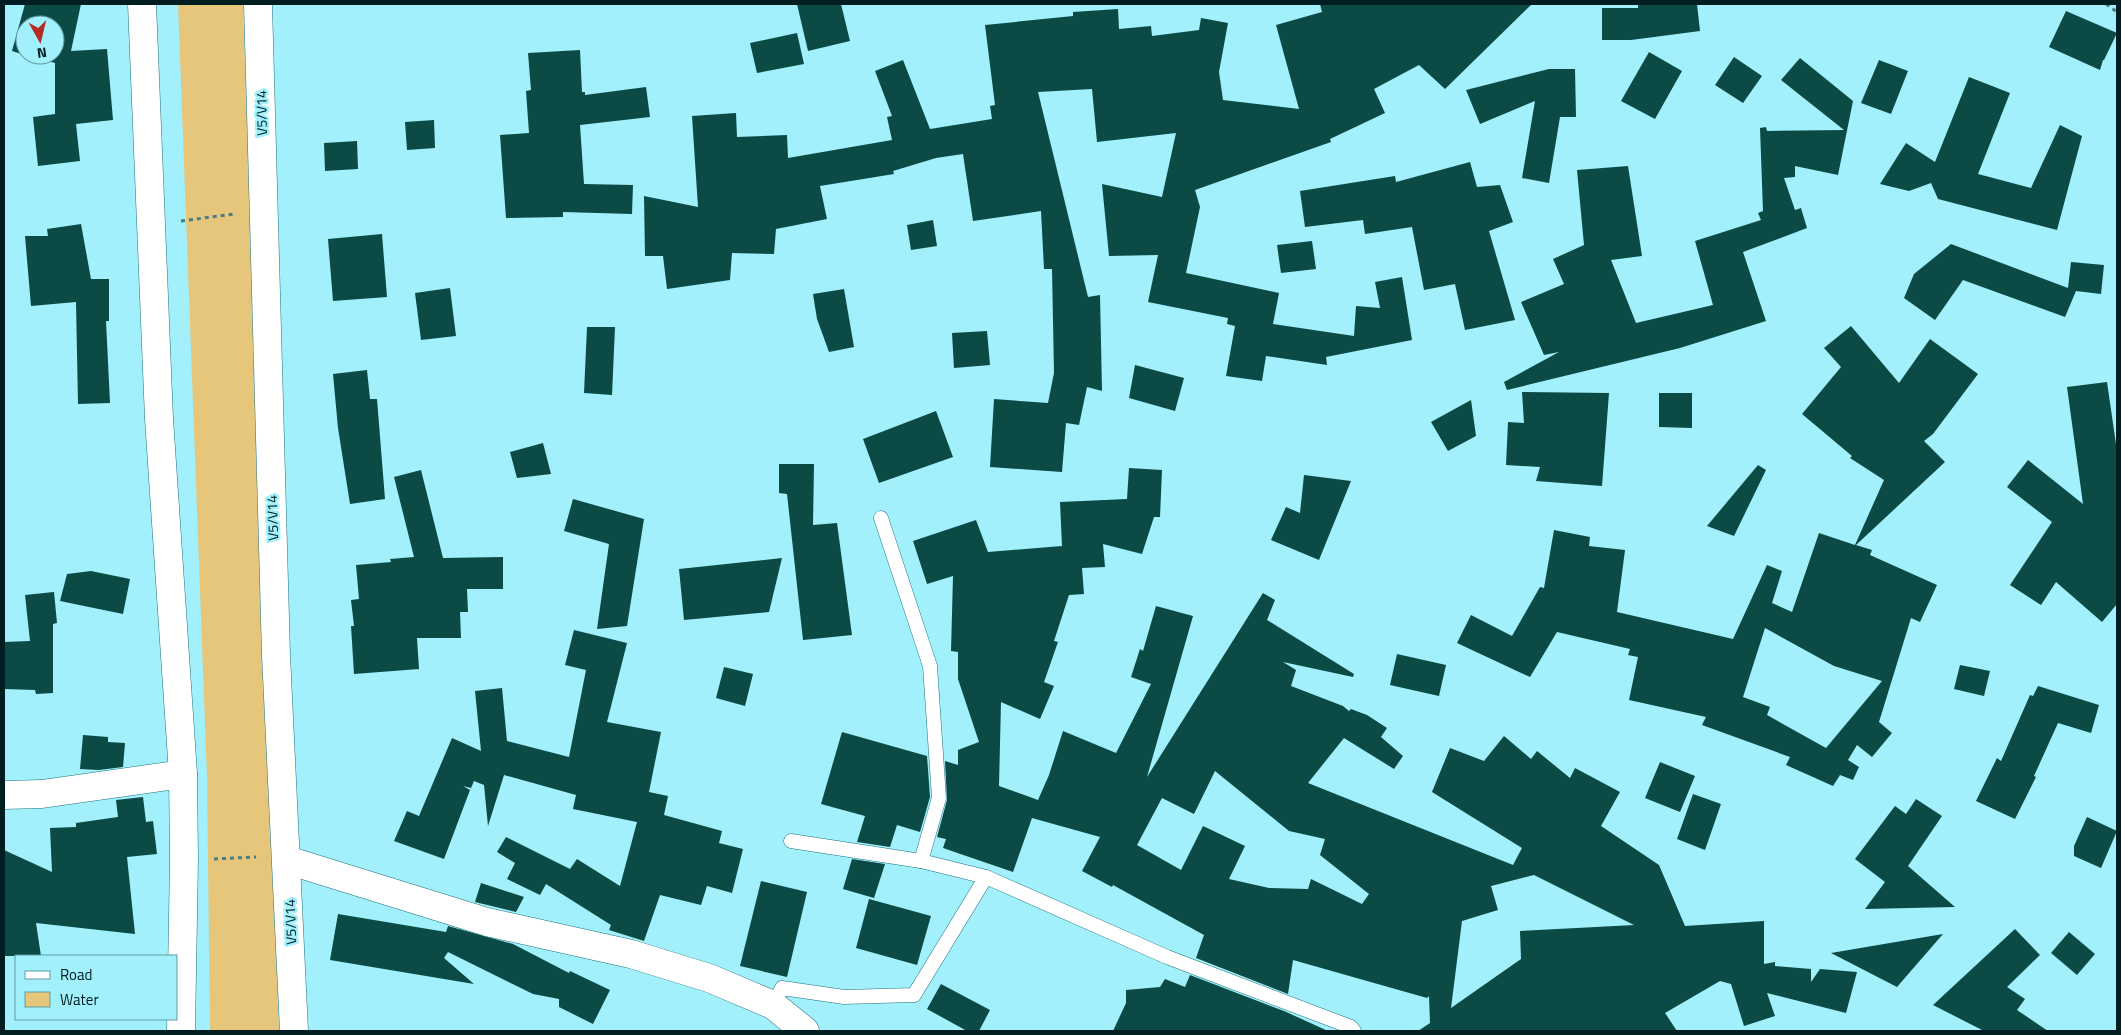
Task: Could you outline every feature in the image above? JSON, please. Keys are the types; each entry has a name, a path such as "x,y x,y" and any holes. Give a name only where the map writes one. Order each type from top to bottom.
{"street":[{"path":"142,4 159,419 183,774 184,860 181,1031"},
{"name":"V5/V14","path":"258,4 276,655 294,1031"},
{"path":"4,795 42,794 183,774"},
{"path":"287,860 487,922 631,954 709,978 773,1005 805,1031"}],"lane":[{"path":"881,518 930,666 939,798 921,861"},
{"path":"791,841 921,861 986,877 1167,957 1351,1027 1354,1031"},
{"path":"773,1005 782,988 844,998 914,995 986,877"}],"path":[{"path":"2106,4 2117,12"},
{"path":"151,225 263,210"},
{"path":"212,860 257,857"}],"water":[{"path":"178,4 243,4 279,1031 210,1031 207,777"}],"building":[{"path":"25,4 81,4 71,51 107,49 113,120 76,124 80,161 38,166 33,117 55,114 55,65 65,65 65,15 22,15"},
{"path":"797,4 841,4 850,41 808,51"},
{"path":"1320,4 1532,4 1445,89 1419,65 1374,89 1385,113 1330,139 1331,142 1195,190 1200,207 1186,273 1279,293 1273,324 1354,336 1356,306 1380,308 1375,282 1402,277 1412,340 1326,357 1327,365 1266,356 1262,381 1226,376 1235,326 1227,324 1228,318 1148,302 1158,255 1109,256 1102,184 1162,197 1176,133 1097,142 1092,89 1038,92 1088,297 1100,295 1102,391 1087,387 1079,425 1066,423 1062,472 990,467 994,399 1048,403 1054,373 1052,269 1044,269 1041,211 973,221 963,154 936,158 893,171 894,174 820,186 827,219 776,229 774,254 732,253 730,280 667,289 663,256 645,256 644,196 698,207 692,116 736,113 737,137 787,135 788,158 892,140 887,117 892,116 875,71 903,60 930,129 992,119 990,106 995,105 985,25 1073,16 1073,12 1118,9 1119,29 1151,26 1152,36 1199,30 1201,18 1228,23 1219,72 1223,100 1299,109 1276,25 1322,12"},
{"path":"1638,4 1697,4 1700,31 1631,40 1602,40 1602,8 1638,8"},
{"path":"2066,11 2117,33 2100,70 2049,47"},
{"path":"797,33 804,64 757,73 750,43"},
{"path":"15,40 15,52 12,51"},
{"path":"580,50 582,92 585,92 585,95 646,87 650,117 580,125 584,184 633,185 632,214 563,212 563,217 506,218 500,135 529,133 526,91 531,90 528,53"},
{"path":"1649,52 1682,71 1655,119 1621,101"},
{"path":"1734,57 1762,76 1743,103 1715,85"},
{"path":"1800,58 1853,101 1838,175 1795,166 1795,177 1784,178 1795,210 1801,208 1807,228 1743,252 1766,321 1680,348 1507,390 1504,382 1559,352 1544,355 1521,302 1564,284 1553,259 1584,245 1577,170 1628,166 1642,256 1611,260 1636,323 1713,305 1695,241 1761,220 1758,213 1763,211 1760,128 1766,127 1767,131 1844,130 1781,80"},
{"path":"1879,60 1908,71 1891,114 1861,103"},
{"path":"1549,69 1575,69 1576,117 1560,117 1549,183 1522,178 1535,101 1480,124 1466,90"},
{"path":"1969,77 2010,93 1978,174 2031,188 2060,125 2082,136 2057,230 1938,199 1931,183 1909,191 1880,184 1906,143 1935,162"},
{"path":"434,120 435,148 407,150 405,122"},
{"path":"357,141 358,169 325,171 324,143"},
{"path":"1470,162 1477,187 1500,185 1513,222 1489,231 1515,320 1465,330 1455,284 1424,290 1412,227 1365,234 1363,220 1305,227 1300,191 1395,176 1396,182"},
{"path":"933,220 937,246 911,250 907,225"},
{"path":"81,224 91,279 109,279 109,321 106,321 110,403 78,404 76,302 31,306 25,236 48,236 47,229"},
{"path":"382,234 387,297 333,301 328,239"},
{"path":"1312,241 1316,269 1281,273 1277,245"},
{"path":"1951,244 2068,288 2071,262 2104,265 2101,294 2076,291 2065,317 1963,280 1935,320 1904,298 1914,274"},
{"path":"450,288 456,336 421,340 415,293"},
{"path":"844,289 854,347 829,352 817,319 813,294"},
{"path":"1851,326 1899,383 1930,339 1978,374 1933,434 1924,441 1945,462 1856,545 1872,550 1870,555 1937,585 1920,622 1911,618 1879,722 1892,733 1872,757 1857,745 1848,760 1859,767 1853,780 1840,775 1833,786 1786,765 1790,757 1702,725 1706,717 1629,700 1638,657 1628,655 1630,649 1557,632 1530,677 1457,643 1471,615 1512,636 1540,587 1544,588 1554,530 1590,537 1589,546 1625,550 1617,612 1733,639 1767,565 1782,571 1772,603 1792,612 1819,533 1855,545 1884,480 1850,458 1852,456 1802,414 1841,367 1824,348","holes":["1765,628 1834,666 1882,681 1826,748 1767,715 1770,707 1743,697"]},
{"path":"587,327 615,327 612,395 584,393"},
{"path":"987,331 990,365 954,368 952,333"},
{"path":"1135,365 1184,378 1175,411 1129,398"},
{"path":"367,370 370,399 377,399 385,499 350,504 338,428 333,374"},
{"path":"2107,382 2117,451 2117,604 2102,622 2056,582 2041,605 2010,585 2052,522 2007,487 2028,460 2083,504 2067,387"},
{"path":"1522,392 1609,393 1602,486 1536,481 1540,467 1506,465 1508,422 1524,423"},
{"path":"1659,393 1692,393 1692,428 1659,427"},
{"path":"1471,400 1476,436 1448,451 1431,422"},
{"path":"936,411 953,457 879,483 863,439"},
{"path":"543,443 551,474 517,478 510,452"},
{"path":"779,464 814,464 813,525 837,523 852,635 803,640 787,494 779,493"},
{"path":"1758,465 1766,470 1734,536 1707,526"},
{"path":"1129,468 1162,470 1160,517 1154,517 1142,554 1103,544 1105,567 1082,568 1084,594 1069,595 1054,641 1058,642 1044,682 1054,686 1040,719 1001,702 999,786 1038,800 1049,775 1063,731 1116,753 1151,684 1131,677 1140,649 1143,651 1156,606 1193,616 1147,777 1263,593 1275,600 1267,620 1354,674 1353,677 1283,662 1296,670 1291,686 1343,706 1349,711 1351,709 1367,715 1387,728 1381,737 1403,756 1394,769 1344,738 1308,783 1513,865 1522,848 1432,792 1450,748 1484,761 1504,736 1531,759 1537,751 1570,778 1575,768 1620,792 1601,826 1659,865 1685,926 1764,921 1764,964 1775,962 1775,966 1811,969 1811,982 1820,969 1857,972 1846,1013 1767,993 1775,1016 1744,1026 1731,984 1720,981 1665,1013 1677,1031 1418,1031 1430,1023 1429,996 1427,998 1293,960 1288,994 1196,958 1204,935 1113,885 1112,887 1082,871 1100,837 1032,818 1013,872 943,848 946,839 937,837 947,800 945,761 958,765 958,750 979,742 958,679 958,652 951,651 953,576 927,584 913,541 976,520 988,552 1062,546 1060,502 1127,499","holes":["1215,771 1289,831 1325,839 1320,855 1369,894 1362,904 1311,879 1308,889 1269,888 1229,879 1245,846 1203,826 1181,870 1137,845 1162,798 1194,814","1534,875 1634,925 1520,931 1521,959 1451,1008 1462,921 1498,910 1491,886"]},
{"path":"421,470 443,558 503,557 503,589 467,589 468,612 460,612 461,638 417,638 419,669 354,674 351,626 354,626 351,600 359,599 356,565 391,562 390,559 414,557 394,477"},
{"path":"1304,475 1351,481 1319,560 1271,540 1286,507 1300,513"},
{"path":"573,499 644,519 627,626 597,629 609,544 564,531"},
{"path":"782,558 769,612 684,620 679,569"},
{"path":"91,571 130,579 123,614 60,601 67,574"},
{"path":"54,592 57,623 53,624 53,693 36,694 35,690 4,689 4,642 30,641 25,595"},
{"path":"574,630 627,643 607,722 661,732 649,792 668,796 664,815 722,831 719,843 743,849 732,893 707,886 701,905 660,895 644,941 609,930 611,925 546,884 540,895 507,879 515,863 497,852 506,837 570,869 577,859 620,886 637,822 573,809 576,795 504,775 488,826 484,785 474,781 471,788 463,786 470,790 444,859 394,841 407,811 419,816 452,738 481,751 475,691 502,688 507,741 569,757 586,670 565,665"},
{"path":"1397,654 1446,665 1439,696 1390,685"},
{"path":"1960,665 1990,671 1984,696 1954,689"},
{"path":"724,667 753,674 745,706 716,698"},
{"path":"2038,686 2099,705 2091,733 2058,723 2034,776 2036,777 2015,819 1976,801 1997,758 2001,761 2030,695 2033,696"},
{"path":"842,732 927,756 930,797 920,832 897,825 890,847 857,842 865,816 821,804"},
{"path":"83,735 108,737 108,742 125,743 123,767 99,770 80,769"},
{"path":"1660,762 1695,776 1680,812 1645,798"},
{"path":"1693,794 1721,804 1705,850 1677,839"},
{"path":"143,797 146,822 153,821 157,854 127,857 135,934 36,923 41,955 4,956 4,850 52,872 50,828 76,827 76,823 118,817 116,800"},
{"path":"1916,799 1942,816 1908,866 1955,907 1865,909 1885,882 1855,859 1895,806 1906,814"},
{"path":"2087,817 2117,831 2101,868 2074,856 2074,846"},
{"path":"852,859 885,864 874,898 843,889"},
{"path":"761,881 807,892 787,977 740,966"},
{"path":"481,883 524,897 516,912 475,902"},
{"path":"869,899 931,916 917,965 856,948"},
{"path":"338,914 446,932 448,926 513,944 569,973 570,971 610,990 593,1024 559,1007 559,999 533,994 448,952 444,958 474,984 330,960"},
{"path":"2015,929 2040,955 2007,987 2025,999 2017,1010 2048,1031 1984,1031 1933,1005"},
{"path":"2069,932 2095,954 2077,975 2051,953"},
{"path":"1943,934 1897,987 1831,953"},
{"path":"1190,975 1284,1011 1328,1031 1113,1031 1126,1003 1126,990 1160,987 1165,979 1185,987"},
{"path":"941,984 990,1010 979,1031 967,1031 927,1009"}]}
